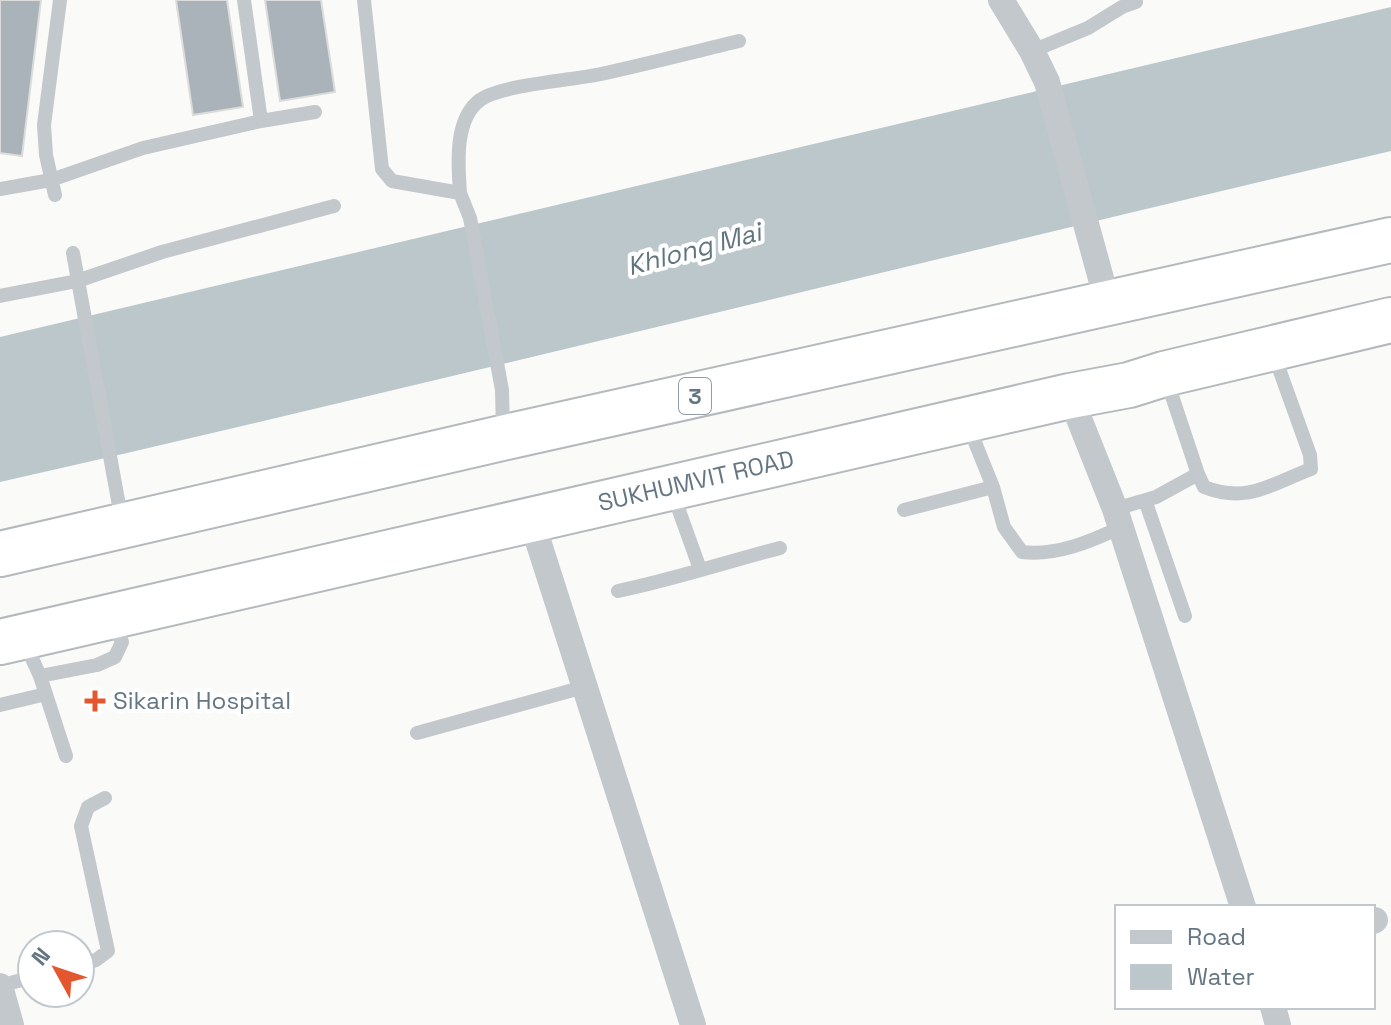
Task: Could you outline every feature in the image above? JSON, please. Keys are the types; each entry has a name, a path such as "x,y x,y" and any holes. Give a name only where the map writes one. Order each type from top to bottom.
{"highway":[{"name":"3","path":"0,554 503,437 1391,240"},
{"name":"SUKHUMVIT ROAD","path":"21,652 108,617 1129,385 1391,320"}],"street":[{"path":"1001,0 1047,82 1108,304"},
{"path":"1070,396 1118,518 1242,905"},
{"path":"531,519 693,1025"},
{"path":"0,986 11,1025"}],"lane":[{"path":"55,195 44,125 60,0"},
{"path":"244,0 261,121"},
{"path":"364,0 382,169 392,181 460,193"},
{"path":"1032,51 1088,28 1138,1"},
{"path":"503,437 502,390 470,218 460,193 458,151 464,122 480,100 509,89 599,75 739,41"},
{"path":"0,189 51,180 143,148 315,112"},
{"path":"0,296 77,281 162,252 334,206"},
{"path":"73,253 113,485 123,526"},
{"path":"1164,374 1204,487 1225,495 1261,491 1311,469 1310,455 1272,348"},
{"path":"966,420 993,487 1004,527 1022,552 1040,554 1089,542 1145,500 1198,474"},
{"path":"671,487 700,569"},
{"path":"904,510 993,487"},
{"path":"1145,500 1185,616"},
{"path":"618,591 669,580 780,548"},
{"path":"21,652 46,694 66,756"},
{"path":"417,733 584,687"},
{"path":"0,705 46,694"},
{"path":"96,960 108,951 81,826 88,807 105,798"}],"water":[{"name":"Khlong Mai","path":"1391,7 1391,151 0,482 0,337"}],"building":[{"path":"0,0 41,0 22,156 0,153"},
{"path":"176,0 227,0 243,107 193,115"},
{"path":"265,0 321,0 335,92 280,101"}],"place":[{"name":"Sikarin Hospital","path":"95,701"}]}
